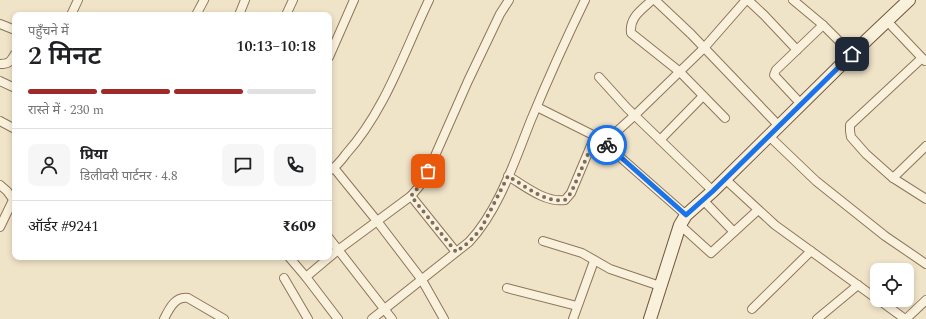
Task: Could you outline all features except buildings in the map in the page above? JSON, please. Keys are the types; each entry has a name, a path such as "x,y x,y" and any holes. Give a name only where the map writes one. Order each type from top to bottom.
{"street":[{"path":"73,12 78,0"},
{"path":"198,12 204,0"},
{"path":"240,12 245,0"},
{"path":"287,12 293,0"},
{"path":"332,50 354,0"},
{"path":"429,0 384,100 358,141 332,170 377,221 422,280 444,319"},
{"path":"332,255 411,196 422,183 468,81 500,14 509,0"},
{"path":"372,319 469,242 481,229 508,176 564,44 585,0"},
{"path":"652,0 632,20 630,26 631,33 680,72 725,118"},
{"path":"655,0 704,48 779,126"},
{"path":"604,143 704,48 747,0 764,15 797,50"},
{"path":"793,0 823,25 852,54"},
{"path":"650,319 683,220 909,0"},
{"path":"887,21 924,60 850,125 850,131 852,137 866,154 893,178 926,199"},
{"path":"0,24 12,29"},
{"path":"801,104 774,75 776,70 823,25"},
{"path":"0,64 6,64 12,58"},
{"path":"599,77 635,115 713,191"},
{"path":"0,81 12,87"},
{"path":"660,140 704,96"},
{"path":"537,106 596,136 683,220 711,253 758,210"},
{"path":"0,121 12,127"},
{"path":"508,176 547,198 558,201 565,200 571,193 596,136"},
{"path":"769,136 816,181 885,236 926,264"},
{"path":"893,178 926,146"},
{"path":"725,179 775,226 870,293"},
{"path":"0,185 12,196"},
{"path":"411,196 456,252"},
{"path":"703,200 734,232"},
{"path":"0,227 12,205"},
{"path":"543,241 582,253 610,269 660,286"},
{"path":"332,242 392,319"},
{"path":"752,309 811,251"},
{"path":"292,260 338,319"},
{"path":"306,277 326,260"},
{"path":"573,319 594,260"},
{"path":"284,278 308,319"},
{"path":"817,319 858,284"},
{"path":"507,288 578,306"},
{"path":"164,319 172,305 182,297 188,298 224,319"},
{"path":"889,307 905,319 926,300"}],"way so far":[{"path":"428,171 422,183 411,196 456,252 469,242 481,229 495,205 508,176 547,198 558,201 565,200 571,193 596,136 607,145"}],"route":[{"path":"607,145 686,215 713,191 852,54"}]}
